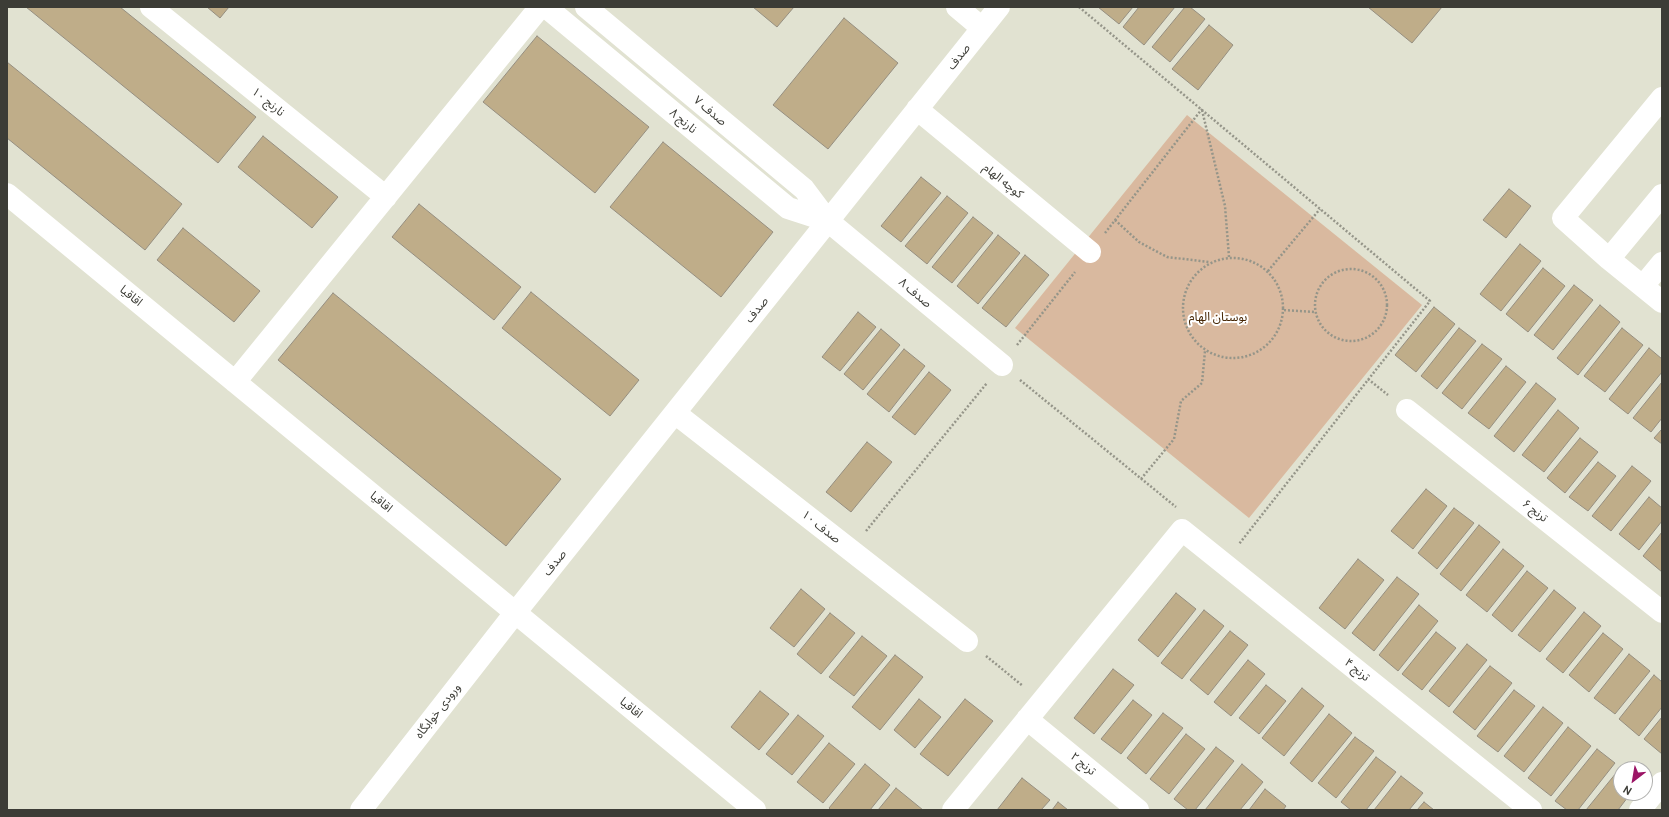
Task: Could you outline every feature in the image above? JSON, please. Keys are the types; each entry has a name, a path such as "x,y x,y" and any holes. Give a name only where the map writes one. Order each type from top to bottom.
{"street":[{"name":"نارنج ۱۰","path":"151,7 386,197"},
{"path":"235,382 540,7"},
{"name":"نارنج ۸","path":"546,7 788,208 828,221"},
{"name":"صدف ۷","path":"586,7 804,189 828,221"},
{"path":"957,7 982,28"},
{"name":"صدف","path":"515,613 999,7"},
{"path":"1662,98 1563,218 1609,259 1662,302"},
{"name":"کوچه الهام","path":"917,110 1090,252"},
{"name":"اقاقیا","path":"7,194 755,810"},
{"path":"1609,259 1662,195"},
{"name":"صدف ۸","path":"828,221 1002,365"},
{"path":"1643,286 1662,263"},
{"name":"ترنج ۶","path":"1407,410 1662,612"},
{"name":"صدف ۱۰","path":"675,413 967,641"},
{"path":"953,810 1182,530"},
{"name":"ترنج ۴","path":"1182,530 1531,810"},
{"name":"ورودی خوابگاه","path":"361,810 515,613"},
{"name":"ترنج ۲","path":"1027,719 1138,810"},
{"path":"1640,810 1662,783"}],"path":[{"path":"1079,7 1430,301 1223,563"},
{"path":"851,550 1002,365 1202,109"},
{"path":"1202,109 1225,206 1229,257"},
{"path":"1268,271 1320,209"},
{"path":"1115,220 1140,242 1167,257 1209,263"},
{"path":"1229,257 1250,260 1268,271 1280,289 1284,310 1278,330 1265,347 1247,357 1226,358 1206,351 1190,336 1183,316 1183,295 1193,276 1209,263 1229,257"},
{"path":"1348,269 1363,271 1376,279 1385,292 1387,307 1384,322 1374,334 1361,341 1345,342 1331,336 1320,326 1314,312 1315,296 1321,282 1333,273 1348,269"},
{"path":"1284,310 1314,312"},
{"path":"1141,479 1174,439 1181,401 1202,383 1206,351"},
{"path":"1002,365 1178,509 1182,530"},
{"path":"967,641 1042,702"}],"green space":[{"name":"بوستان الهام","path":"1187,115 1422,305 1249,518 1015,328"}],"building":[{"path":"26,7 120,7 256,117 218,163"},
{"path":"207,7 229,7 220,18"},
{"path":"753,7 794,7 777,27"},
{"path":"1098,7 1133,7 1119,24"},
{"path":"1139,7 1175,7 1144,45 1123,27"},
{"path":"1185,7 1190,7 1205,19 1170,62 1152,47"},
{"path":"1368,7 1442,7 1412,43"},
{"path":"844,18 898,63 828,149 773,105"},
{"path":"1209,25 1233,45 1198,90 1172,69"},
{"path":"537,36 649,127 595,193 483,102"},
{"path":"7,62 182,204 145,250 7,138"},
{"path":"263,136 338,197 312,228 238,167"},
{"path":"663,142 773,232 721,297 610,207"},
{"path":"921,177 941,193 901,242 881,226"},
{"path":"1509,189 1531,206 1506,238 1483,220"},
{"path":"947,196 968,213 927,264 905,246"},
{"path":"419,204 521,287 494,320 392,237"},
{"path":"973,217 993,233 952,283 932,267"},
{"path":"183,228 260,291 234,322 157,260"},
{"path":"998,235 1020,253 978,304 957,286"},
{"path":"1520,244 1541,261 1501,311 1480,294"},
{"path":"1025,255 1049,275 1006,327 982,308"},
{"path":"1543,268 1565,286 1528,332 1506,314"},
{"path":"1574,285 1593,300 1553,350 1534,335"},
{"path":"531,292 639,380 610,416 502,328"},
{"path":"333,293 561,479 506,546 278,360"},
{"path":"1600,305 1620,322 1578,375 1557,358"},
{"path":"1434,307 1455,324 1416,372 1395,355"},
{"path":"858,312 876,327 840,371 822,357"},
{"path":"1459,328 1476,341 1437,389 1421,376"},
{"path":"1622,328 1643,345 1605,392 1584,376"},
{"path":"881,329 900,345 863,390 844,374"},
{"path":"1482,344 1502,359 1462,409 1442,393"},
{"path":"1649,348 1662,359 1662,372 1628,414 1609,399"},
{"path":"904,349 925,366 889,412 867,394"},
{"path":"1506,366 1526,382 1489,429 1468,413"},
{"path":"929,372 951,390 915,435 892,417"},
{"path":"1662,382 1662,418 1651,432 1633,418"},
{"path":"1536,383 1556,399 1514,452 1494,436"},
{"path":"1558,410 1579,428 1544,472 1522,455"},
{"path":"1662,429 1662,444 1654,438"},
{"path":"1580,438 1598,452 1565,493 1547,478"},
{"path":"867,442 892,462 851,512 826,492"},
{"path":"1598,462 1616,476 1588,511 1569,497"},
{"path":"1632,466 1651,481 1611,531 1592,516"},
{"path":"1426,489 1447,506 1413,549 1391,531"},
{"path":"1649,497 1662,508 1662,521 1639,550 1619,534"},
{"path":"1454,508 1474,523 1437,569 1418,553"},
{"path":"1479,525 1500,542 1461,591 1440,574"},
{"path":"1662,532 1662,572 1643,556"},
{"path":"1503,549 1524,566 1487,612 1466,595"},
{"path":"1358,559 1384,580 1345,629 1319,608"},
{"path":"1527,571 1548,588 1512,632 1492,615"},
{"path":"1397,577 1419,594 1374,651 1352,633"},
{"path":"801,589 825,609 794,647 770,628"},
{"path":"1554,590 1576,608 1540,652 1518,635"},
{"path":"1176,593 1196,609 1158,657 1138,640"},
{"path":"1419,605 1438,621 1398,671 1379,655"},
{"path":"1204,610 1224,626 1182,679 1161,663"},
{"path":"1584,612 1601,626 1563,673 1546,659"},
{"path":"830,613 855,633 821,674 797,654"},
{"path":"1230,631 1248,645 1208,695 1190,680"},
{"path":"1436,632 1456,648 1422,690 1402,674"},
{"path":"1603,633 1623,649 1589,692 1569,675"},
{"path":"862,636 887,656 854,696 829,677"},
{"path":"1467,644 1487,660 1449,707 1429,691"},
{"path":"1629,654 1650,671 1615,714 1594,698"},
{"path":"895,655 923,677 880,730 852,707"},
{"path":"1248,660 1265,674 1231,716 1214,702"},
{"path":"1490,666 1512,683 1475,730 1453,712"},
{"path":"1113,669 1134,685 1094,734 1074,718"},
{"path":"1654,675 1662,682 1662,707 1639,736 1619,719"},
{"path":"1266,685 1286,701 1259,734 1239,718"},
{"path":"1302,688 1324,706 1284,756 1262,738"},
{"path":"1514,690 1535,706 1498,752 1477,736"},
{"path":"760,691 789,714 759,750 731,727"},
{"path":"919,699 941,717 915,748 894,730"},
{"path":"965,699 993,721 948,776 920,754"},
{"path":"1133,700 1152,715 1121,754 1101,739"},
{"path":"1543,707 1563,723 1524,772 1504,756"},
{"path":"1163,713 1183,728 1146,774 1127,758"},
{"path":"1329,714 1352,733 1312,782 1290,763"},
{"path":"798,715 824,736 792,775 766,754"},
{"path":"1662,717 1662,754 1644,739"},
{"path":"1568,727 1591,746 1551,796 1528,778"},
{"path":"1186,734 1205,749 1169,794 1150,779"},
{"path":"1355,737 1374,751 1336,798 1318,783"},
{"path":"829,743 855,764 823,803 797,782"},
{"path":"1216,747 1234,761 1195,810 1188,810 1174,799"},
{"path":"1597,749 1613,761 1613,766 1578,810 1567,810 1555,801"},
{"path":"1376,757 1396,772 1366,810 1351,810 1341,802"},
{"path":"865,764 890,785 870,810 831,810 829,808"},
{"path":"1242,764 1263,782 1240,810 1205,810"},
{"path":"1401,776 1423,793 1409,810 1374,810"},
{"path":"1613,777 1613,801 1625,801 1618,810 1586,810"},
{"path":"1022,778 1050,800 1041,810 997,810"},
{"path":"896,788 923,810 878,810"},
{"path":"1265,789 1286,806 1283,810 1249,810"},
{"path":"1058,802 1068,810 1052,810"},
{"path":"1424,802 1434,810 1417,810"}]}
